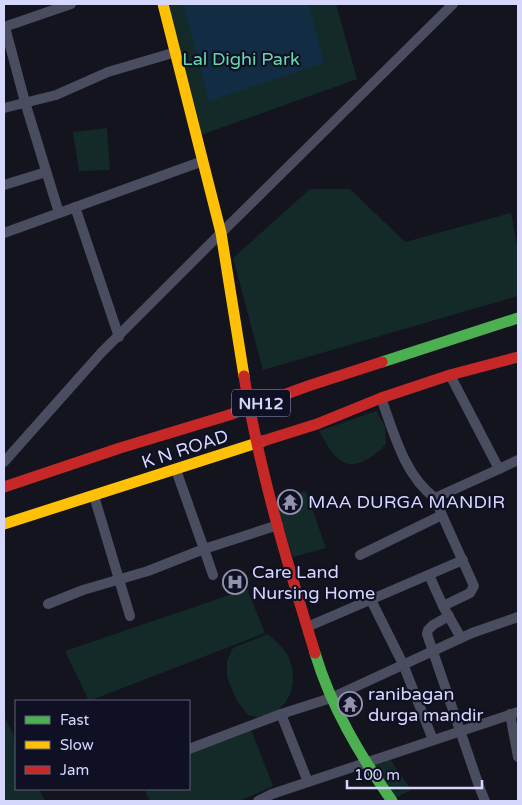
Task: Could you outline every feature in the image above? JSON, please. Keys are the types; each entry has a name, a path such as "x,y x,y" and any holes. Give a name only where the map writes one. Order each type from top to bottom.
{"street":[{"path":"59,213 24,102 4,27 72,4"},
{"path":"163,4 221,233 249,408 270,496 307,627 331,698 365,762 392,801"},
{"path":"4,462 101,353 453,4"},
{"path":"4,108 56,95 126,65 176,52"},
{"path":"4,233 203,161"},
{"path":"4,185 46,172"},
{"path":"75,207 119,336"},
{"name":"NH12","path":"4,487 518,318"},
{"name":"K N ROAD","path":"4,524 258,444 317,424 381,398 450,375 518,357"},
{"path":"450,375 499,469"},
{"path":"381,398 412,474 424,490 435,498 474,584 474,589 470,593 443,606"},
{"path":"435,498 518,462"},
{"path":"176,470 213,575"},
{"path":"94,496 130,616"},
{"path":"360,555 442,514"},
{"path":"48,604 83,590 148,571 204,549 278,525"},
{"path":"307,627 463,560"},
{"path":"429,575 443,606 462,638"},
{"path":"371,600 403,664 434,740"},
{"path":"449,616 428,630 433,651 485,801"},
{"path":"190,749 281,714 331,698 462,638 518,617"},
{"path":"258,801 272,794 365,762 514,713 518,757"},
{"path":"281,714 308,782"}],"green space":[{"name":"Lal Dighi Park","path":"168,4 336,4 357,79 201,135"},
{"path":"107,128 110,170 79,171 73,132"},
{"path":"310,189 350,189 405,242 511,213 518,250 518,296 263,370 233,258"},
{"path":"376,411 385,426 386,444 365,461 352,464 340,460 319,431"},
{"path":"306,491 326,548 293,557 275,501"},
{"path":"247,589 265,633 92,700 89,700 65,651"},
{"path":"268,634 287,654 292,666 293,680 290,694 283,705 272,713 260,718 248,715 237,701 227,677 227,661 233,648"},
{"path":"4,715 15,739 15,790 40,790 45,801 4,801"},
{"path":"248,722 273,786 239,801 150,801 144,790 190,790 190,747"},
{"path":"388,756 411,790 395,798 369,764"}],"water":[{"path":"183,4 309,4 324,63 209,101"}],"traffic: fast":[{"path":"382,362 518,318"},
{"path":"315,653 338,711 369,766 392,801"}],"traffic: slow":[{"path":"163,4 221,233 244,376"},
{"path":"4,524 263,441"}],"traffic: jam":[{"path":"263,441 317,424 381,398 450,375 518,357"},
{"path":"4,487 120,448 229,415 308,386 382,362"},
{"path":"244,376 257,446 284,550 315,653"}],"place":[{"name":"MAA DURGA MANDIR","path":"290,502"},
{"name":"Care Land Nursing Home","path":"235,582"},
{"name":"ranibagan durga mandir","path":"350,704"}]}
